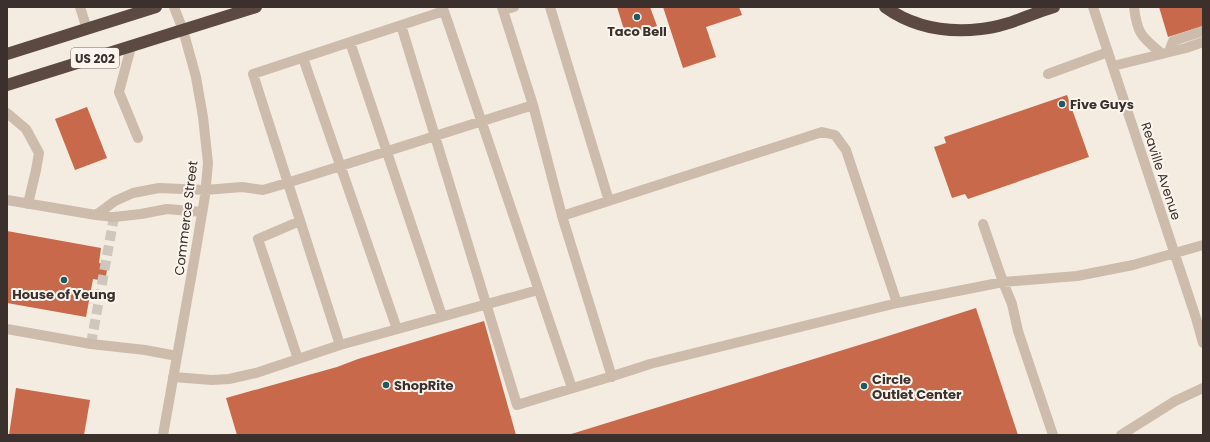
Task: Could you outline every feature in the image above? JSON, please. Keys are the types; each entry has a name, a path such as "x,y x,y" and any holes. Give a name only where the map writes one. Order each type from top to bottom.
{"highway":[{"name":"US 202","path":"7,54 156,7"},
{"name":"US 202","path":"7,85 256,7"},
{"path":"885,7 898,16 926,27 953,30 982,29 1008,23 1054,7"}],"street":[{"path":"80,7 87,29"},
{"name":"Commerce Street","path":"163,435 202,212 208,163 203,117 196,77 183,30 174,7"},
{"path":"514,7 502,8 533,105 562,216 612,378"},
{"path":"550,7 609,201"},
{"name":"Reaville Avenue","path":"1093,7 1203,343"},
{"path":"1134,7 1136,25 1144,39 1165,53"},
{"path":"340,345 253,74 444,10 572,388"},
{"path":"401,25 517,405 572,388 612,378 650,364 897,303 1003,282 1077,276 1133,265 1203,245"},
{"path":"1165,53 1173,41 1203,31"},
{"path":"350,42 442,316"},
{"path":"1113,66 1186,48 1203,42"},
{"path":"130,46 119,92 138,138"},
{"path":"1048,74 1108,52"},
{"path":"303,58 397,329"},
{"path":"96,215 115,201 133,194 159,188 205,190 242,187 263,190 533,105"},
{"path":"7,113 26,129 38,153 36,170 28,204"},
{"path":"562,216 822,132 835,135 846,150 897,303"},
{"path":"7,200 114,217 166,209 202,212"},
{"path":"298,358 258,239 300,222"},
{"path":"983,224 1012,304 1018,331 1053,435"},
{"path":"173,378 212,380 229,379 256,373 340,345 538,290"},
{"path":"7,329 91,344 145,350 177,356"},
{"path":"1121,435 1175,401 1203,388"}],"building":[{"name":"Taco Bell","path":"617,7 650,7 657,26 626,36"},
{"path":"663,7 739,7 742,15 706,27 716,57 683,68"},
{"path":"1159,7 1203,7 1203,26 1168,37"},
{"path":"1067,95 1089,157 968,199 965,194 952,198 934,147 946,143 944,137"},
{"path":"87,107 107,158 75,170 55,119"},
{"path":"7,231 101,248 99,263 108,265 105,281 93,279 86,317 7,303"},
{"name":"Circle Outlet Center","path":"976,308 1018,435 568,435 885,337"},
{"name":"ShopRite","path":"484,321 516,435 237,435 226,398 337,367 358,359"},
{"path":"16,388 90,400 84,435 9,435"}],"tunnel":[{"path":"91,344 114,217"}],"place":[{"name":"Taco Bell","path":"637,17"},
{"name":"Five Guys","path":"1062,104"},
{"name":"House of Yeung","path":"64,280"},
{"name":"ShopRite","path":"386,385"},
{"name":"Circle Outlet Center","path":"864,386"}]}
